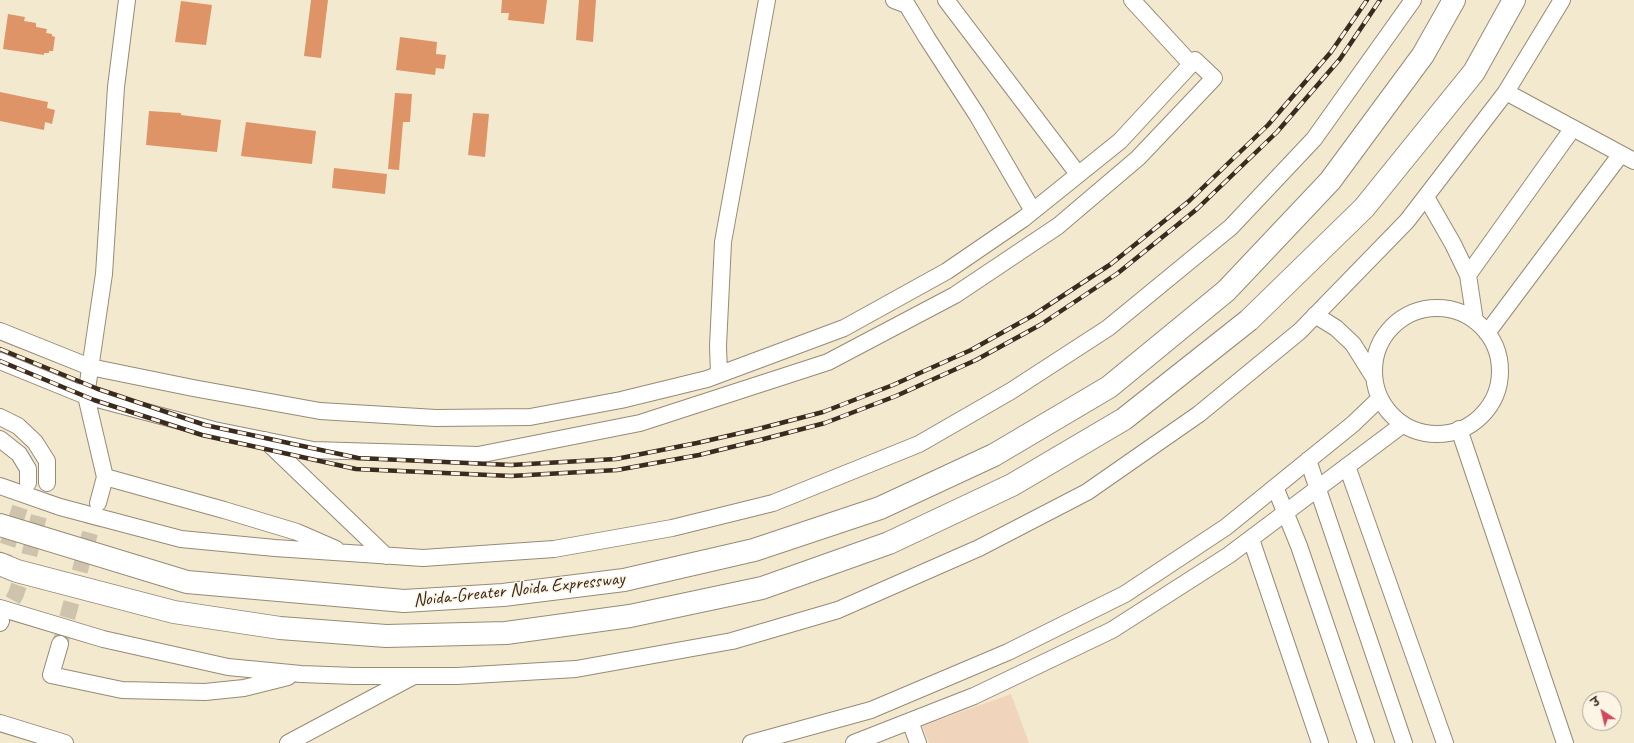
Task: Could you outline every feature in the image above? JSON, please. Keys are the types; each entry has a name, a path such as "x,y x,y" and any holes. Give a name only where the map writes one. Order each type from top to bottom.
{"highway":[{"name":"Noida-Greater Noida Expressway","path":"0,525 187,582 404,601 503,595 624,580 754,550 880,508 994,455 1109,387 1226,291 1330,181 1423,55 1454,0"},
{"name":"Noida-Greater Noida Expressway","path":"0,564 17,570 174,612 280,628 386,636 506,633 630,616 762,588 889,543 1012,485 1124,419 1249,320 1364,208 1474,72 1514,0"}],"street":[{"path":"98,503 105,477 86,396 104,274 116,87 127,0"},
{"path":"720,374 718,346 722,242 767,0"},
{"path":"894,0 908,5 978,115 1033,211"},
{"path":"946,0 1078,174"},
{"path":"1132,0 1191,64"},
{"path":"0,486 60,507 181,539 275,548 423,558 554,549 672,528 773,502 919,444 1011,391 1108,328 1231,227 1314,139 1413,0"},
{"path":"0,617 221,666 301,674 354,676 457,676 576,669 732,641 838,610 979,548 1087,492 1199,414 1300,331 1407,221 1426,197 1506,92 1562,0"},
{"path":"0,331 90,366 194,388 320,411 436,418 530,417 620,400 707,379 844,328 947,271 1033,211 1120,141 1195,60 1214,78 1138,158 1058,226 955,295 828,362 640,423 478,455 313,450 214,430 86,396 0,361"},
{"path":"1486,333 1627,157 1506,92"},
{"path":"1468,275 1573,128"},
{"path":"1426,197 1453,244 1468,275 1475,321"},
{"path":"1316,315 1336,328 1353,344 1373,376 1379,399 1389,414 1402,425 1425,434 1449,433 1471,424 1489,407 1498,385 1499,361 1491,338 1475,321 1454,310 1430,308 1406,315 1388,331 1376,352 1373,376"},
{"path":"751,743 795,737 871,710 1008,652 1126,594 1226,527 1353,424 1379,399"},
{"path":"0,417 18,426 35,442 47,460 47,483"},
{"path":"855,743 974,696 1112,630 1229,555 1402,425"},
{"path":"1459,429 1565,743"},
{"path":"0,439 19,454 28,469 28,483"},
{"path":"265,440 386,556"},
{"path":"1308,460 1404,743"},
{"path":"1347,466 1445,743"},
{"path":"105,477 297,532 346,553"},
{"path":"1275,487 1299,546 1366,743"},
{"path":"1251,539 1320,743"},
{"path":"60,644 50,675 122,690 205,692 244,688 301,674"},
{"path":"288,743 414,676"},
{"path":"910,722 918,743"},
{"path":"0,723 65,743"}],"shaded area":[{"path":"1011,694 1029,743 929,743 922,726"}],"building":[{"path":"311,0 328,0 321,58 304,56"},
{"path":"502,0 547,0 544,24 508,20 509,13 501,13"},
{"path":"579,0 596,0 593,42 576,40"},
{"path":"181,1 212,5 206,45 175,42"},
{"path":"8,14 25,17 24,21 36,23 36,27 47,29 46,33 52,34 52,36 55,37 53,51 44,53 44,55 3,49"},
{"path":"400,37 437,42 436,54 446,55 444,69 436,68 435,75 396,70"},
{"path":"0,92 48,102 47,108 55,110 52,124 45,122 44,130 0,121"},
{"path":"395,93 412,94 410,122 403,122 399,170 388,169"},
{"path":"149,111 181,113 181,115 221,120 217,152 146,145"},
{"path":"473,113 489,114 485,157 468,155"},
{"path":"246,122 316,131 312,164 241,156"},
{"path":"334,168 387,174 385,194 332,188"}],"tunnel":[{"path":"0,568 28,483"},
{"path":"1,621 16,594 29,556 47,483"},
{"path":"61,641 98,503"}],"railway":[{"path":"0,349 98,389 205,425 358,458 511,465 616,459 758,429 823,412 893,385 971,350 1032,316 1111,264 1189,201 1268,125 1331,52 1367,0"},
{"path":"0,361 94,400 202,435 356,469 511,476 617,470 699,455 825,423 896,396 976,360 1040,325 1118,273 1197,209 1277,132 1340,59 1380,0"}]}
